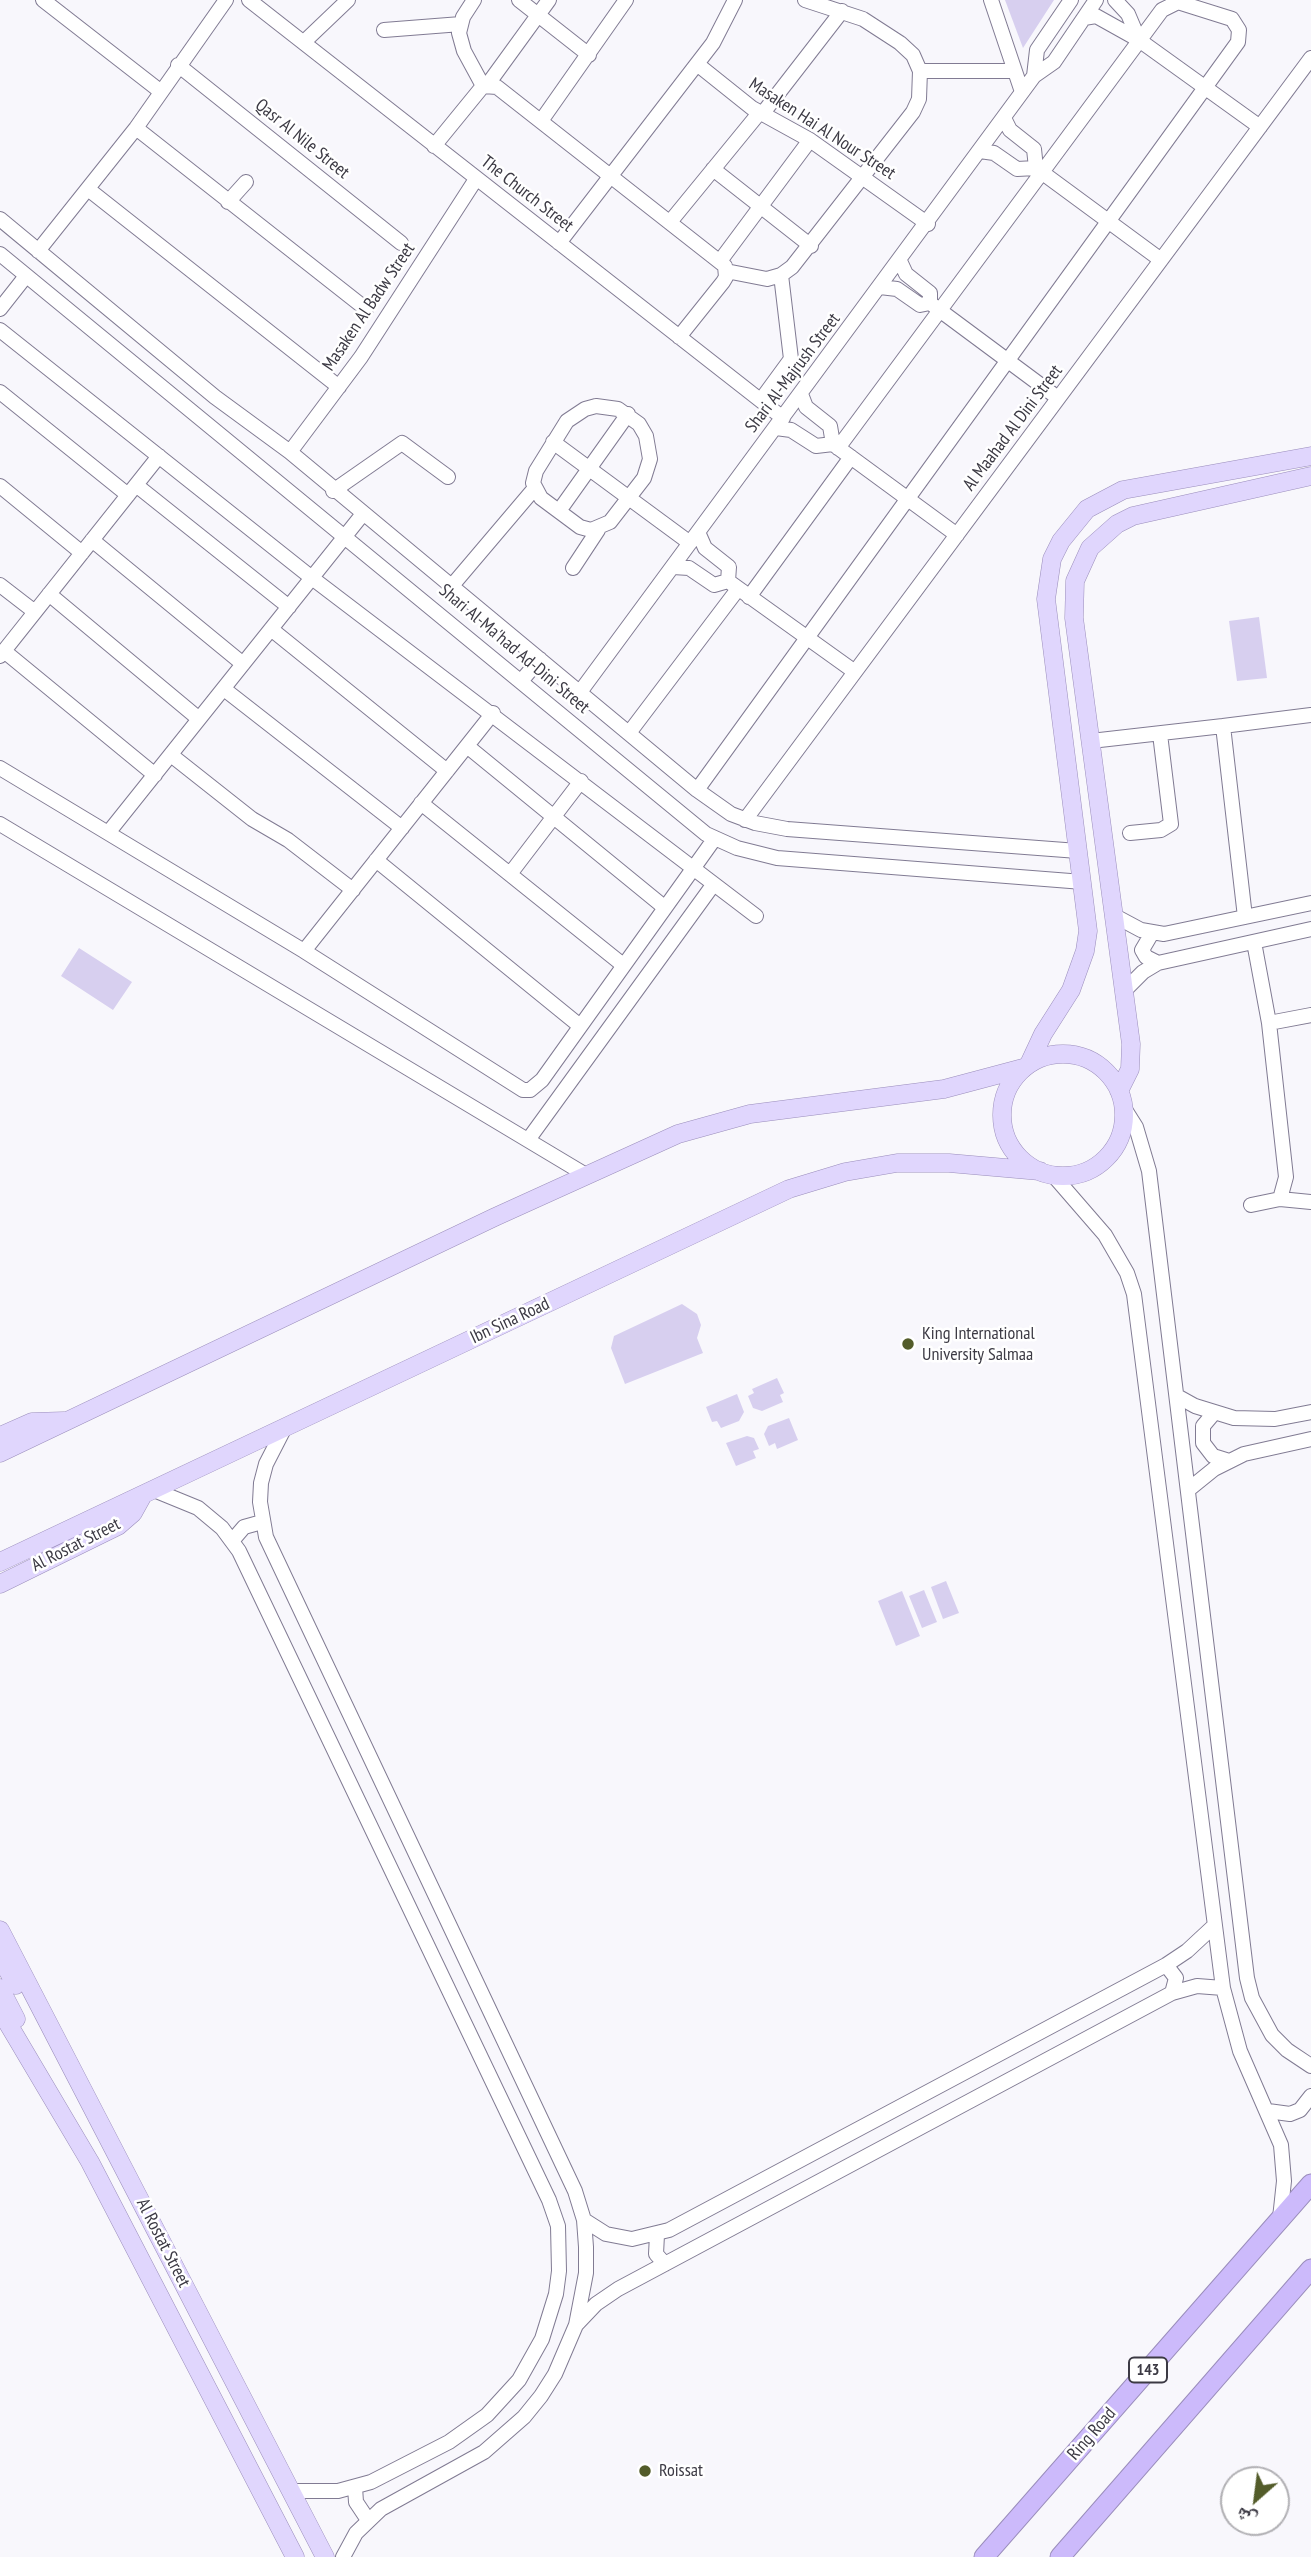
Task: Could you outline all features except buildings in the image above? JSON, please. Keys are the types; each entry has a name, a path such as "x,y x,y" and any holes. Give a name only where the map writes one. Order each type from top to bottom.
{"highway":[{"name":"Ring Road","path":"984,2557 1311,2184"},
{"path":"1060,2557 1311,2269"}],"main road":[{"path":"1311,456 1123,490 1087,509 1061,541 1052,559 1046,599 1088,931 1079,971 1026,1066 1011,1081 1004,1098 1002,1115 1004,1133 1012,1149 1024,1162 1046,1173 1082,1173 1105,1159 1121,1135 1121,1099 1132,1056 1073,600 1075,581 1090,548 1116,523 1133,516 1311,476"},
{"path":"0,1454 586,1175 651,1145 721,1120 944,1089 1026,1066 1057,1054 1080,1057 1100,1067 1121,1099"},
{"name":"Ibn Sina Road","path":"0,1562 762,1200 817,1179 871,1167 923,1162 1046,1173"},
{"path":"0,1436 40,1420 67,1422"},
{"name":"Al Rostat Street","path":"0,1584 118,1526 133,1513 148,1493"},
{"name":"Al Rostat Street","path":"0,1930 325,2557"},
{"path":"0,1957 36,2017 64,2049"},
{"path":"0,1988 18,2022 30,2058"},
{"name":"Al Rostat Street","path":"0,2011 90,2162 295,2557"}],"street":[{"path":"43,0 160,91"},
{"path":"38,251 136,128 226,0"},
{"name":"The Church Street","path":"249,0 306,41 434,146 761,400 780,423 816,446 835,446 957,534"},
{"path":"306,41 348,0"},
{"path":"474,0 461,24 464,51 485,85 497,87 723,266 767,278 781,275 811,246 913,112 922,85 920,71 912,55 900,43 882,30 842,11 805,0"},
{"path":"519,0 589,55"},
{"path":"434,146 485,85 549,0"},
{"path":"541,121 626,0"},
{"path":"559,243 696,64 722,28 735,0"},
{"path":"991,0 1022,92"},
{"name":"Shari Al-Majrush Street","path":"1034,76 1037,50 1071,0"},
{"name":"Shari Al-Majrush Street","path":"580,692 1022,92 1034,76 1054,62 1096,0"},
{"path":"1115,0 1128,14 1139,40"},
{"path":"697,790 1238,42 1239,30 1233,19 1184,4 1172,3 1162,10 935,307 835,446"},
{"path":"670,222 842,11"},
{"path":"1084,18 1096,16 1139,40 1260,127"},
{"path":"384,30 461,24"},
{"name":"Al Maahad Al Dini Street","path":"745,820 1311,58"},
{"name":"Masaken Hai Al Nour Street","path":"696,64 762,112 810,139 928,223"},
{"name":"Qasr Al Nile Street","path":"178,65 401,243"},
{"path":"920,71 1014,71"},
{"path":"1004,117 1010,130 1034,149 1039,170"},
{"path":"136,128 366,309"},
{"path":"679,337 723,282 723,266 761,206 810,139"},
{"path":"980,151 994,153 1017,169 1039,170 1161,260"},
{"path":"713,169 811,246"},
{"name":"Masaken Al Badw Street","path":"290,453 338,387 476,179"},
{"path":"228,202 246,181"},
{"path":"88,188 338,387"},
{"name":"Shari Al-Ma'had Ad-Dini Street","path":"0,219 215,397 290,453 697,790 745,820 787,829 1078,851"},
{"name":"Shari Al-Ma'had Ad-Dini Street","path":"0,254 198,418 346,535 695,825 715,838 737,848 777,858 1083,881"},
{"path":"900,261 906,274 930,293 935,307"},
{"path":"761,400 791,359 781,275"},
{"path":"0,309 26,276"},
{"path":"880,287 897,289 920,305 935,307 1058,398"},
{"path":"0,330 312,578 756,916"},
{"path":"0,392 289,607"},
{"name":"The Church Street","path":"801,394 806,407 830,426 835,446"},
{"path":"198,418 215,397"},
{"path":"450,588 534,489 534,476 567,421 585,409 607,406 628,414 639,424 650,450 648,469 629,499 610,522 598,530 573,568"},
{"path":"559,511 628,414"},
{"path":"553,442 629,499 694,538 729,567 738,589"},
{"path":"333,491 402,443 448,477"},
{"path":"155,775 2,653 159,456"},
{"path":"629,733 738,589 850,457"},
{"path":"0,486 82,553"},
{"path":"534,489 585,529 598,530"},
{"path":"108,833 362,515"},
{"path":"92,540 243,664"},
{"path":"673,567 689,568 716,585 738,589 855,672"},
{"path":"0,585 35,612"},
{"path":"49,594 199,719"},
{"path":"271,629 447,771"},
{"path":"522,680 540,659"},
{"path":"223,689 402,828"},
{"path":"304,951 492,713"},
{"path":"1091,741 1311,715"},
{"path":"1223,726 1245,917"},
{"path":"1130,833 1161,830 1171,824 1160,734"},
{"path":"467,746 664,907"},
{"path":"171,755 258,824 288,840 353,890"},
{"path":"0,768 304,951 523,1090 530,1090 542,1080 715,838"},
{"path":"510,874 581,781"},
{"path":"421,803 623,965"},
{"path":"0,824 586,1175"},
{"path":"376,860 580,1026"},
{"path":"528,1140 713,885"},
{"path":"1114,915 1131,926 1152,933 1177,933 1311,903"},
{"path":"1123,992 1143,972 1158,963 1311,929"},
{"path":"1152,933 1142,950 1146,957 1158,963"},
{"path":"1254,942 1269,1023 1286,1177 1285,1190 1280,1199"},
{"path":"1269,1023 1311,1016"},
{"path":"1121,1099 1136,1127 1149,1171 1247,1978 1252,1998 1266,2026 1287,2050 1309,2067"},
{"path":"1046,1173 1105,1235 1127,1273 1134,1294 1223,1988 1240,2052 1268,2111 1284,2163 1280,2220"},
{"path":"1251,1205 1280,1199 1311,1202"},
{"path":"1177,1396 1214,1413 1255,1420 1311,1412"},
{"path":"1214,1413 1203,1426 1203,1443 1213,1457 1229,1461"},
{"path":"284,1429 265,1464 260,1492 262,1522 278,1565 575,2190 584,2220 586,2273 576,2325 548,2385 505,2435 462,2466 396,2500 368,2520 343,2557"},
{"path":"1188,1490 1229,1461 1260,1449 1311,1439"},
{"path":"148,1493 198,1508 232,1541 544,2188 558,2226 559,2271 556,2294 542,2339 519,2380 496,2407 469,2430 355,2487 322,2493 291,2491"},
{"path":"232,1541 244,1527 262,1522"},
{"path":"584,2220 619,2238 657,2235 1166,1965 1215,1926"},
{"path":"1166,1965 1176,1978 1172,1993"},
{"path":"576,2325 607,2296 1172,1993 1197,1986 1223,1988"},
{"path":"1268,2111 1290,2114 1300,2110 1311,2096"},
{"path":"657,2235 656,2254 665,2264"},
{"path":"355,2487 359,2509 368,2520"}],"shaded area":[{"path":"1005,0 1054,0 1023,48"},
{"path":"1259,617 1267,678 1237,681 1229,621"},
{"path":"79,948 132,982 113,1010 61,976"},
{"path":"682,1304 697,1314 701,1325 697,1338 703,1353 625,1384 611,1348 614,1336"},
{"path":"777,1378 784,1393 780,1395 783,1402 762,1411 753,1408 748,1396 754,1393 752,1389"},
{"path":"737,1394 744,1412 739,1421 721,1428 717,1421 712,1422 706,1407"},
{"path":"789,1418 798,1440 777,1449 775,1443 769,1446 764,1434 768,1426"},
{"path":"747,1436 754,1438 759,1449 753,1451 756,1458 736,1466 726,1443"},
{"path":"946,1581 959,1613 943,1619 931,1587"},
{"path":"924,1590 937,1622 922,1628 909,1596"},
{"path":"902,1591 920,1636 896,1646 878,1601"}],"place":[{"name":"King International University Salmaa","path":"908,1344"},
{"name":"Roissat","path":"645,2471"}]}
